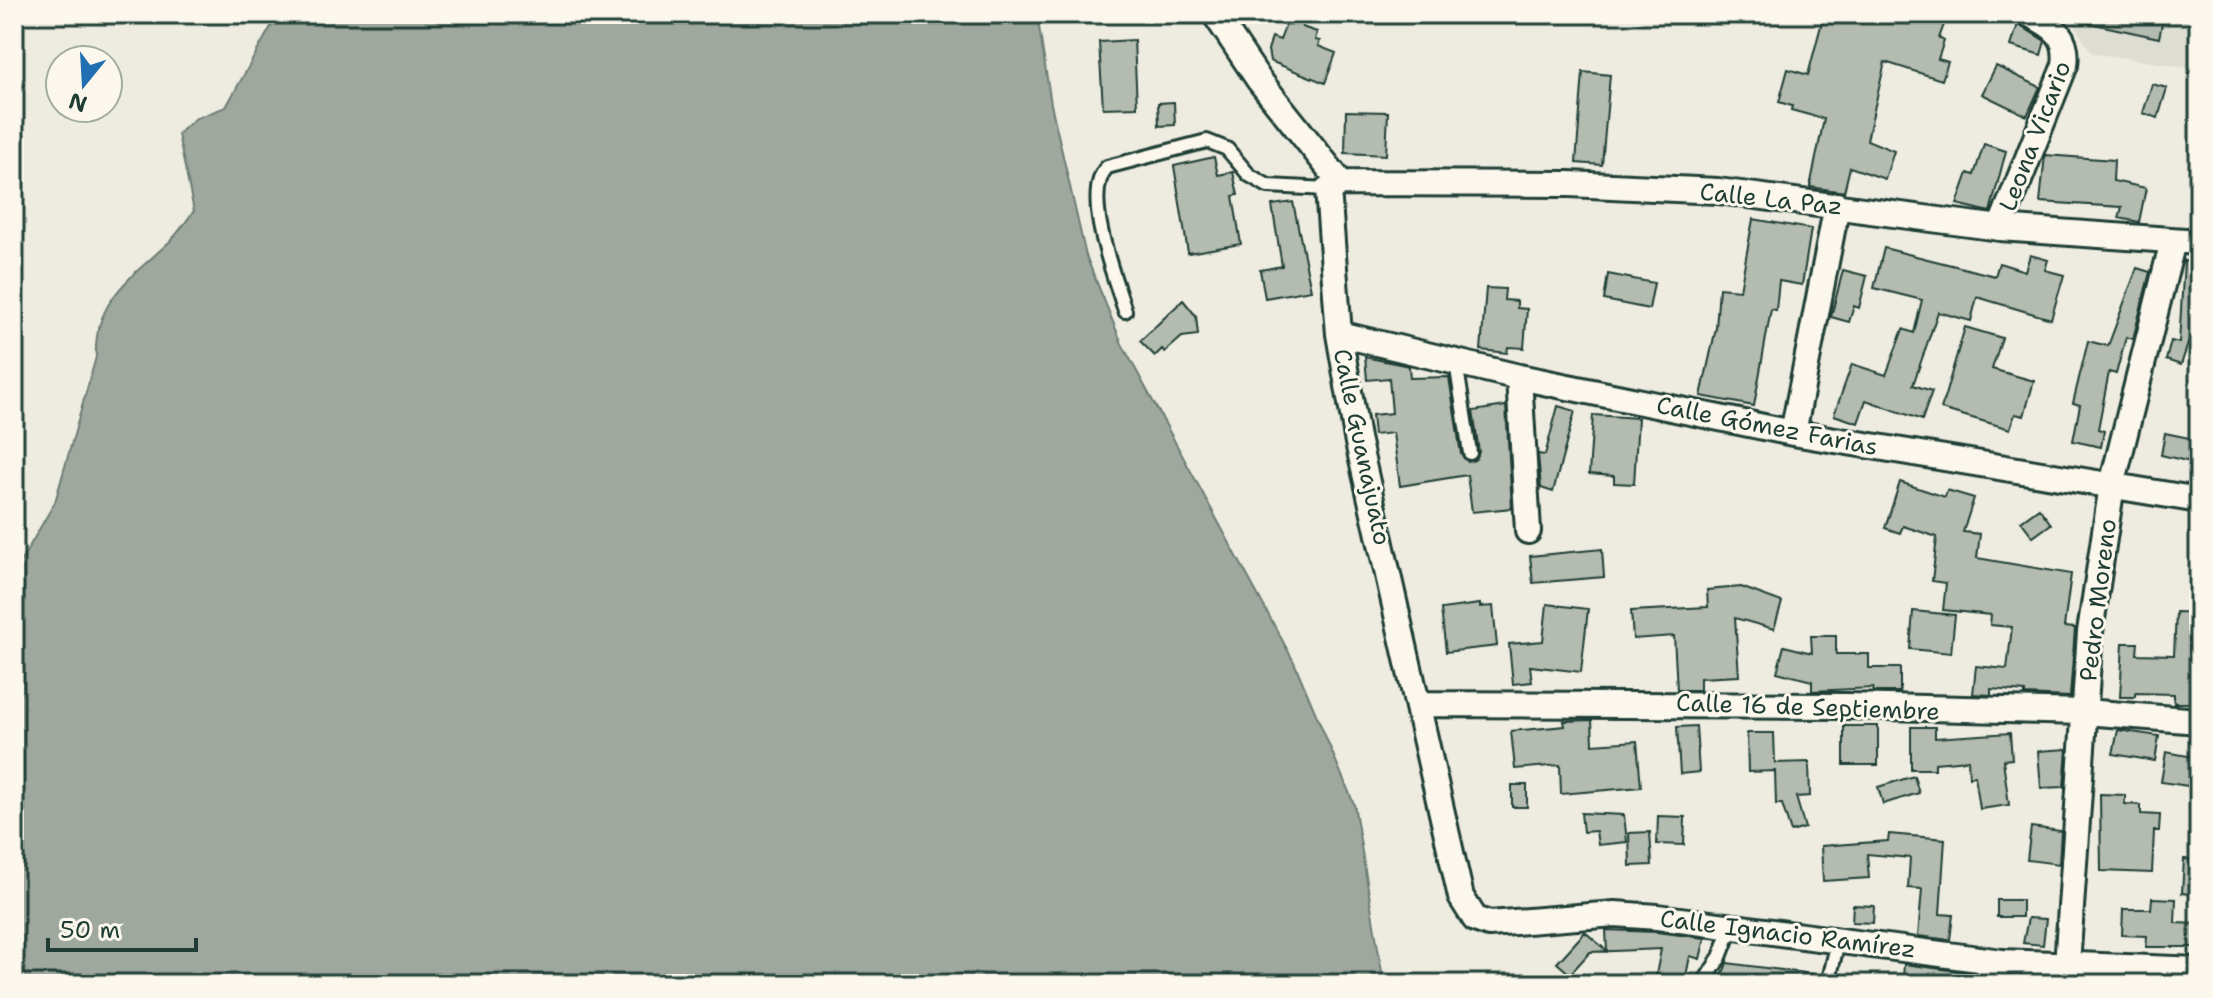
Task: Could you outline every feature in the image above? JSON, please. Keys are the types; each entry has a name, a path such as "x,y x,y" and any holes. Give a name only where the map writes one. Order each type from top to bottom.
{"street":[{"path":"1215,14 1334,186"},
{"name":"Leona Vicario","path":"2000,228 2065,65 2067,48 2062,36 2049,23 2029,14"},
{"name":"Calle La Paz","path":"1334,186 1584,185 1718,191 2000,228 2199,241"},
{"name":"Calle Guanajuato","path":"1334,186 1339,334 1357,438 1461,897 1475,919"},
{"path":"1793,433 1837,205"},
{"name":"Pedro Moreno","path":"2067,965 2090,632 2112,485 2173,241"},
{"name":"Calle Gómez Farias","path":"1339,334 1519,377 1793,433 2199,500"},
{"path":"1519,377 1528,531"},
{"name":"Calle 16 de Septiembre","path":"1418,704 1624,703 2085,712 2199,721"},
{"name":"Calle Ignacio Ramírez","path":"1475,919 1489,924 1615,914 1732,926 2002,962 2199,970"},
{"path":"1982,984 2002,962"}],"lane":[{"path":"1125,311 1096,202 1099,179 1107,167 1207,141 1222,145 1249,175 1268,186 1334,186"},
{"path":"1456,362 1470,453"},
{"path":"1703,984 1720,957 1732,926"},
{"path":"1828,984 1838,941"}],"shaded area":[{"path":"278,14 1037,14 1051,104 1086,256 1122,344 1294,662 1354,804 1384,984 14,984 14,573 55,502 107,307 116,293 174,237 194,211 178,134 196,118 226,107"},
{"path":"2067,14 2199,14 2199,69 2092,53"}],"building":[{"path":"1290,14 1306,14 1302,27 1317,32 1315,40 1320,41 1318,46 1336,53 1325,83 1270,61 1268,50 1272,37 1280,40"},
{"path":"1824,14 1948,14 1939,38 1944,41 1938,59 1948,62 1942,80 1885,62 1867,140 1894,151 1885,179 1850,167 1844,192 1810,187 1824,119 1791,110 1792,106 1779,102 1788,69 1808,75"},
{"path":"2081,14 2164,14 2159,38 2080,21"},
{"path":"2018,24 2045,41 2041,55 2011,46"},
{"path":"1134,40 1137,107 1103,108 1099,42"},
{"path":"1996,66 2040,87 2027,116 1982,94"},
{"path":"1583,72 1610,75 1602,165 1576,163"},
{"path":"2152,84 2167,88 2158,118 2143,113"},
{"path":"1174,102 1175,125 1159,126 1158,103"},
{"path":"1346,111 1388,112 1386,155 1345,153"},
{"path":"1984,144 2006,151 1990,212 1957,204 1968,173 1974,175"},
{"path":"2045,155 2114,160 2113,181 2146,188 2139,222 2119,218 2122,207 2040,202"},
{"path":"1214,157 1218,175 1233,172 1238,195 1233,196 1241,244 1188,253 1174,166"},
{"path":"1293,202 1311,290 1265,298 1260,270 1282,266 1272,205"},
{"path":"1753,219 1811,229 1802,285 1779,281 1776,310 1771,309 1754,406 1701,396 1716,328 1719,288 1740,290"},
{"path":"1884,248 1995,276 1999,263 2025,271 2030,255 2048,260 2045,270 2064,275 2051,319 1977,297 1971,321 1938,312 1913,385 1932,391 1922,420 1866,400 1858,423 1834,415 1852,364 1886,375 1903,329 1914,333 1922,300 1874,288"},
{"path":"2184,261 2199,263 2199,310 2181,365 2166,360 2171,341 2179,343"},
{"path":"2137,268 2150,272 2133,339 2126,337 2116,374 2109,372 2098,429 2104,431 2101,447 2073,441 2080,405 2073,403 2088,341 2108,346"},
{"path":"1843,270 1867,276 1859,308 1854,306 1849,322 1831,317"},
{"path":"1608,274 1654,283 1649,309 1604,300"},
{"path":"1486,288 1505,289 1504,300 1517,301 1517,308 1527,309 1524,348 1508,347 1507,353 1481,350"},
{"path":"1183,300 1196,316 1198,335 1182,337 1165,352 1162,349 1155,356 1140,341"},
{"path":"1965,327 2002,338 1992,369 2034,381 2024,416 2015,414 2010,429 1941,409"},
{"path":"1365,357 1409,366 1410,378 1449,377 1461,454 1468,462 1476,459 1479,452 1473,411 1506,406 1512,508 1472,512 1467,475 1400,486 1393,433 1374,435 1372,415 1392,413 1389,378 1367,380"},
{"path":"1558,406 1575,411 1553,492 1541,488 1538,454 1545,455"},
{"path":"1593,415 1638,418 1634,484 1614,483 1614,476 1589,474"},
{"path":"2165,433 2199,440 2199,464 2161,455"},
{"path":"1900,482 1945,497 1947,490 1974,498 1963,532 1980,534 1977,558 2071,574 2064,627 2075,628 2070,697 2025,695 2025,692 1991,689 1991,695 1973,694 1976,666 2007,669 2012,627 1990,625 1991,615 1943,610 1946,583 1932,581 1937,537 1903,526 1900,533 1885,528"},
{"path":"2039,508 2051,524 2033,537 2021,521"},
{"path":"1602,549 1604,577 1533,583 1530,556"},
{"path":"1741,587 1782,602 1774,629 1735,618 1739,676 1700,678 1700,690 1677,690 1674,636 1633,639 1631,611 1708,607 1707,590"},
{"path":"1480,604 1480,607 1493,606 1497,646 1446,652 1441,609"},
{"path":"1547,604 1588,609 1581,672 1530,666 1532,682 1513,684 1509,644 1543,641"},
{"path":"1913,611 1955,615 1951,653 1910,649"},
{"path":"2176,612 2199,613 2199,703 2174,703 2174,694 2135,693 2135,697 2120,697 2123,643 2138,643 2137,654 2174,655"},
{"path":"1811,636 1836,636 1836,654 1869,654 1869,668 1900,668 1900,692 1873,692 1873,688 1812,691 1812,681 1777,672 1784,646 1812,653"},
{"path":"1592,720 1593,744 1637,741 1641,787 1561,794 1560,765 1515,769 1511,731 1565,726 1564,721"},
{"path":"1696,726 1699,772 1680,774 1677,727"},
{"path":"1844,726 1878,726 1878,765 1844,765"},
{"path":"1911,727 1935,727 1935,738 2010,733 2012,759 2003,760 2009,805 1980,809 1975,776 1969,777 1968,760 1935,763 1935,769 1911,769"},
{"path":"2118,730 2159,736 2155,761 2113,754"},
{"path":"1747,733 1774,733 1775,763 1809,762 1810,796 1796,797 1805,828 1791,832 1782,804 1776,804 1775,771 1748,772"},
{"path":"2067,749 2064,787 2041,788 2038,751"},
{"path":"2166,752 2199,758 2195,787 2161,782"},
{"path":"1914,776 1919,793 1883,804 1878,787"},
{"path":"1512,785 1527,785 1527,807 1512,807"},
{"path":"2100,794 2125,795 2125,804 2141,805 2141,814 2160,815 2159,831 2154,831 2152,873 2101,871"},
{"path":"1581,813 1624,815 1627,842 1598,845 1596,831 1583,832"},
{"path":"1658,816 1685,817 1684,845 1657,844"},
{"path":"2031,827 2061,831 2059,864 2027,860"},
{"path":"1650,832 1652,865 1630,866 1629,833"},
{"path":"1889,834 1945,839 1940,914 1953,915 1950,940 1918,936 1922,889 1908,888 1910,858 1867,854 1869,878 1823,881 1821,846 1888,841"},
{"path":"2184,859 2199,860 2199,895 2182,893"},
{"path":"2152,898 2176,899 2175,923 2199,924 2199,947 2146,947 2147,936 2122,935 2123,909 2151,909"},
{"path":"1997,900 2022,900 2022,917 1997,917"},
{"path":"1853,905 1874,906 1873,923 1852,922"},
{"path":"2028,918 2046,919 2043,945 2023,943"},
{"path":"1606,930 1705,938 1700,959 1690,956 1685,981 1656,975 1661,949 1590,952 1570,974 1557,963 1585,932 1607,951"},
{"path":"1727,963 1813,974 1812,984 1719,984"},
{"path":"1904,964 1972,973 1967,984 1920,984 1903,979"}]}
